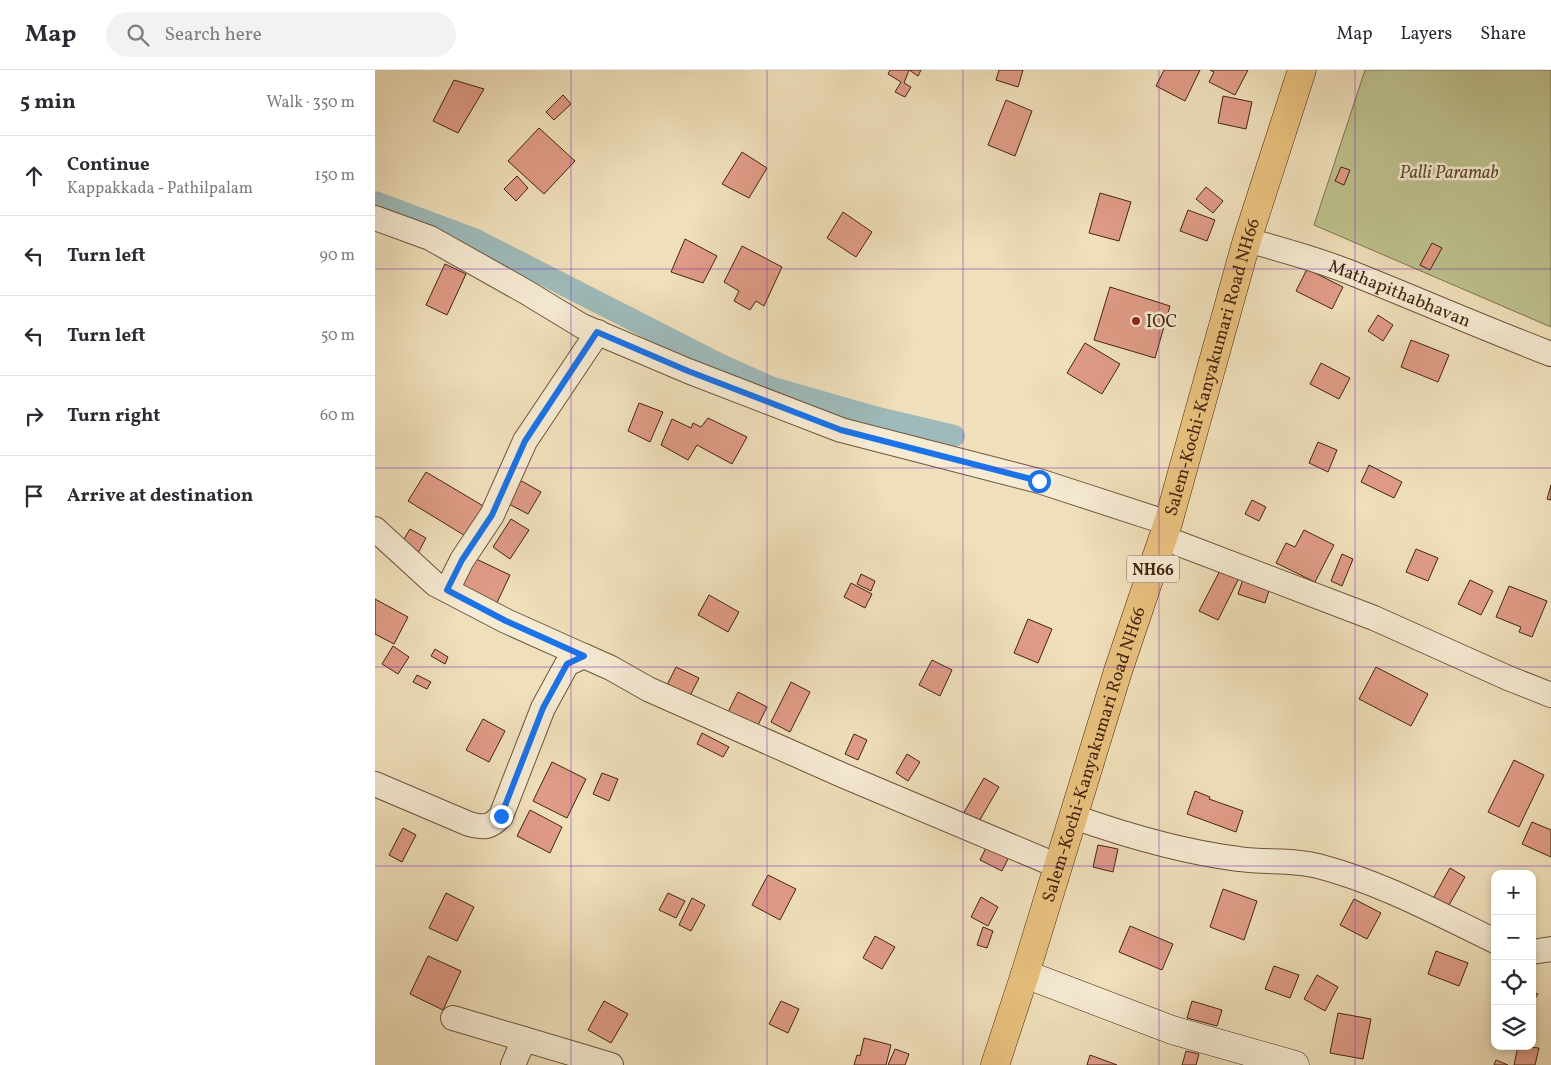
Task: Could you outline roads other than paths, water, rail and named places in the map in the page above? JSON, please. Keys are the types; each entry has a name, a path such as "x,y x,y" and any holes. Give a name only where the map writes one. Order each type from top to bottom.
{"highway":[{"name":"Salem-Kochi-Kanyakumari Road NH66","path":"995,1065 1074,817 1117,671 1166,531 1247,240 1303,70"}],"street":[{"path":"375,219 430,238 582,326 688,371 841,430 1039,481 1166,531 1375,618 1508,678 1551,694"},
{"name":"Mathapithabhavan","path":"1247,240 1311,258 1363,277 1478,326 1551,354"},
{"path":"447,590 462,560 492,515 525,441 597,332"},
{"path":"375,529 435,584 506,621 611,668 648,689 815,763 1058,866"},
{"path":"375,784 469,824 482,828 494,824 501,816 543,708 567,664 584,656"},
{"path":"1074,817 1125,835 1237,859 1316,865 1350,875 1406,898 1491,939"},
{"path":"1536,951 1551,949"},
{"path":"1025,974 1172,1030 1295,1065"},
{"path":"453,1018 611,1065"},
{"path":"513,1065 524,1039"}],"waterway":[{"path":"375,202 474,239 719,364 770,387 878,418 954,436"}],"place":[{"name":"IOC","path":"1136,321"}],"park label":[{"name":"Palli Paramab","path":"1449,172"}]}
